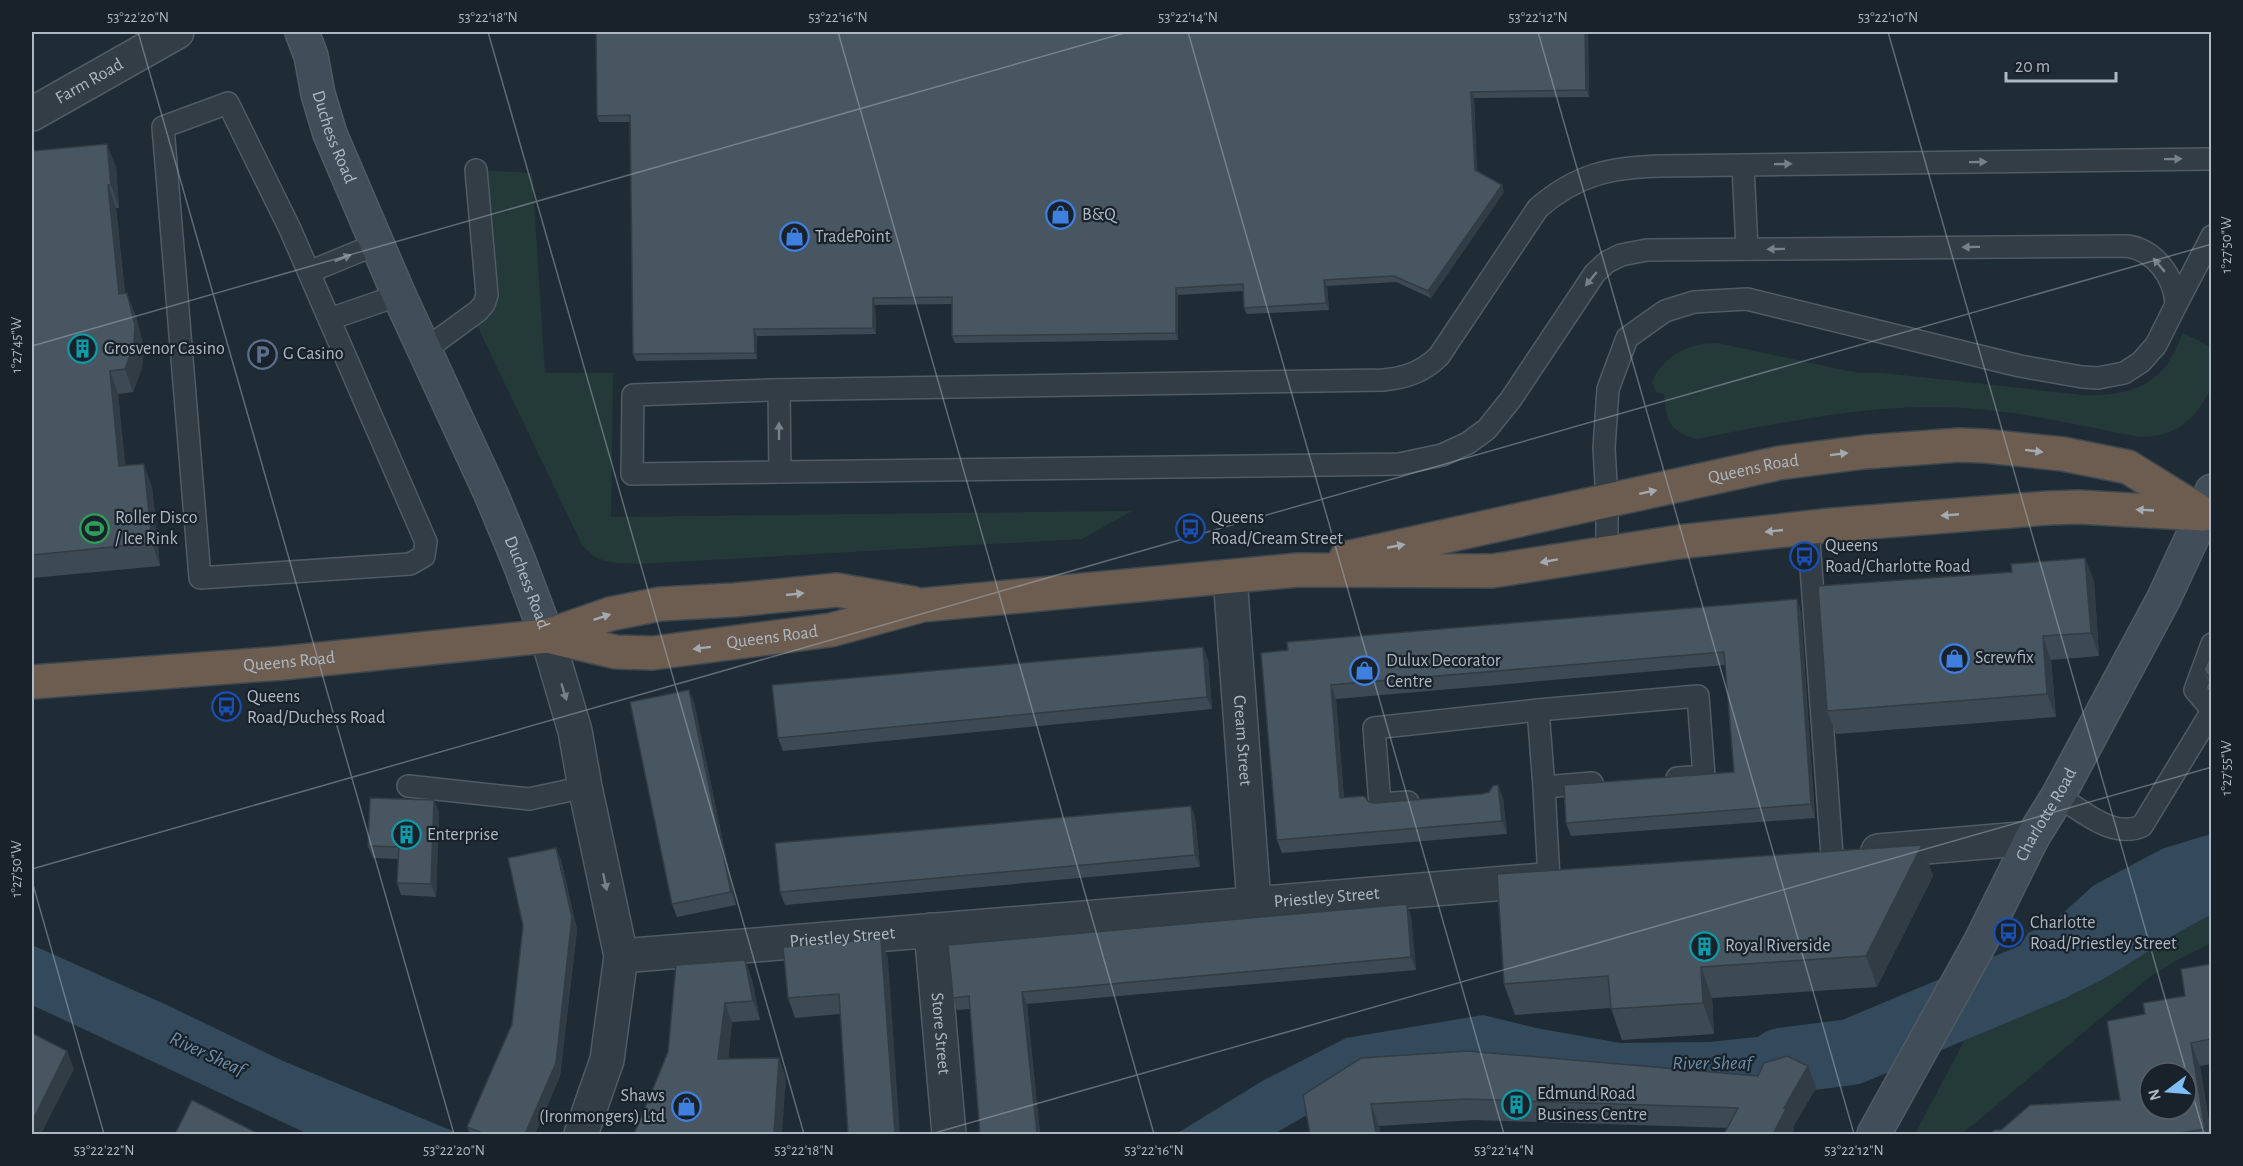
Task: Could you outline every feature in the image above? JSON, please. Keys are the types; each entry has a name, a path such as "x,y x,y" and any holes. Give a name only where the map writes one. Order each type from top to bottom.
{"highway":[{"name":"Queens Road","path":"1298,570 1779,463 1865,452 1985,446 2063,454 2127,467 2209,507"},
{"name":"Queens Road","path":"547,636 616,652 653,653 831,630 924,605 1230,576 1298,570 1492,571 1607,552 1808,527 2048,508 2209,507"},
{"name":"Queens Road","path":"32,682 282,663 547,636 610,614 660,604 734,600 837,590 924,605"}],"street":[{"name":"Farm Road","path":"32,114 177,32"},
{"path":"289,32 309,40"},
{"name":"Duchess Road","path":"309,40 318,94 330,134 399,295 426,349 518,559 547,636 575,731 621,956 607,1060 581,1134"},
{"name":"Charlotte Road","path":"1874,1134 1981,940 2032,838 2058,796 2164,598 2209,507"},
{"name":"Cream Street","path":"1230,576 1254,903"},
{"path":"1797,858 2032,838"},
{"name":"Priestley Street","path":"621,956 1561,878"},
{"name":"Store Street","path":"931,930 949,1134"}],"lane":[{"path":"228,103 285,219 330,320 426,542 424,556 410,564 200,578 163,127 228,103"},
{"path":"2176,305 2174,292 2164,270 2144,250 2127,246 1637,251 1607,262 1587,283 1511,399 1493,422 1468,443 1428,459 1387,465 632,474 633,395 779,390 1383,380 1404,376 1424,369 1439,356 1532,214 1563,189 1597,173 1628,166 2211,159"},
{"path":"1743,165 1747,249"},
{"path":"426,349 478,311 487,295 476,170"},
{"path":"1607,552 1604,448 1608,389 1627,338 1665,311 1694,302 1747,299 2020,366 2098,378 2124,372 2142,362 2156,345 2211,236"},
{"path":"309,272 377,244"},
{"path":"330,320 399,295"},
{"path":"779,390 780,472"},
{"path":"1808,527 1832,855"},
{"path":"2058,796 2119,831 2142,826 2211,710 2195,690 2211,644"},
{"path":"1427,800 1380,804 1374,728 1698,696 1704,776 1658,779"},
{"path":"1538,710 1545,787 1561,878"},
{"path":"1545,787 1613,782"},
{"path":"408,786 529,799 585,787"}],"green space":[{"path":"476,170 532,173 545,373 613,373 611,517 1132,511 1082,539 638,564 607,561 595,556 582,545 472,315 478,311"},
{"path":"2183,333 2211,347 2211,387 2197,410 2184,424 2160,435 2140,437 2009,413 1932,407 1830,415 1697,439 1681,433 1671,424 1666,411 1664,394 1656,392 1652,382 1663,365 1678,353 1697,345 1717,343 1859,373 1883,373 2083,395 2106,395 2128,391 2157,375 2170,359"},
{"path":"2211,915 2211,943 2152,975 1962,1134 1915,1134 1970,1030 2034,1010 2081,991"}],"water":[{"path":"2211,851 2211,915 2081,991 2034,1010 1970,1030 2028,933"},
{"path":"32,945 169,1006 283,1061 460,1134 308,1134 32,1005"},
{"path":"1483,1015 1536,1028 1620,1043 1710,1042 1840,1028 1886,1018 1856,1064 1723,1085 1369,1079 1274,1134 1176,1134 1264,1080 1346,1038"}],"building":[{"name":"B&Q","path":"596,32 1585,32 1586,90 1471,92 1475,170 1502,185 1428,291 1394,276 1324,280 1326,303 1244,308 1243,284 1176,288 1176,333 952,336 952,297 873,298 873,328 754,329 755,353 633,354 630,115 597,116"},
{"name":"Grosvenor Casino","path":"107,144 111,185 108,185 119,294 127,293 135,325 134,345 125,369 110,371 119,466 144,464 152,543 32,555 32,151"},
{"name":"Screwfix","path":"2085,558 2091,633 2043,636 2047,694 1827,711 1818,586 2012,572 2011,564"},
{"path":"1797,599 1811,804 1566,823 1564,785 1734,772 1724,652 1331,685 1340,798 1364,796 1369,802 1376,803 1482,794 1498,785 1502,821 1277,840 1261,653 1288,650 1287,642"},
{"path":"1203,647 1207,697 778,738 772,685"},
{"path":"2211,653 2211,680 2204,670"},
{"path":"689,690 731,892 672,904 630,702"},
{"name":"Enterprise","path":"370,798 434,800 431,884 397,883 399,847 368,846"},
{"path":"1191,806 1195,855 780,892 775,843"},
{"name":"Royal Riverside","path":"1922,845 1866,956 1701,967 1703,1003 1611,1009 1608,976 1504,984 1497,874"},
{"path":"556,848 572,917 556,1063 525,1134 485,1134 467,1127 512,1024 523,926 508,858"},
{"path":"1407,904 1411,957 1022,992 1037,1134 980,1134 969,996 953,998 948,945"},
{"path":"881,939 895,1134 848,1134 839,994 788,998 783,947"},
{"path":"745,960 753,1001 725,1003 718,1059 779,1058 774,1134 634,1134 668,1052 676,965"},
{"path":"2211,964 2211,1039 2191,1043 2194,1061 2138,1061 2138,1121 2198,1121 2198,1086 2205,1129 2174,1134 1989,1134 1995,1130 2001,1130 2030,1105 2120,1100 2107,1021 2145,1014 2143,1003 2185,996 2181,969"},
{"path":"32,1033 67,1051 32,1122"},
{"path":"1468,1051 1758,1076 1764,1063 1787,1056 1808,1066 1784,1108 1786,1109 1773,1134 1724,1134 1738,1108 1467,1099 1371,1104 1376,1134 1310,1134 1303,1095 1361,1058"},
{"path":"192,1100 259,1134 175,1134"}],"waterway":[{"name":"River Sheaf","path":"1781,1061 1851,1052 2052,968 2112,913 2176,879 2212,868"}],"place":[{"name":"B&Q","path":"1061,215"},
{"name":"TradePoint","path":"794,237"},
{"name":"Grosvenor Casino","path":"83,349"},
{"name":"G Casino","path":"262,354"},
{"name":"Roller Disco / Ice Rink","path":"94,528"},
{"name":"Queens Road/Cream Street","path":"1190,528"},
{"name":"Queens Road/Charlotte Road","path":"1804,556"},
{"name":"Screwfix","path":"1954,658"},
{"name":"Dulux Decorator Centre","path":"1365,671"},
{"name":"Queens Road/Duchess Road","path":"226,707"},
{"name":"Enterprise","path":"406,835"},
{"name":"Charlotte Road/Priestley Street","path":"2009,933"},
{"name":"Royal Riverside","path":"1704,946"},
{"name":"Edmund Road Business Centre","path":"1516,1104"},
{"name":"Shaws (Ironmongers) Ltd","path":"686,1106"}]}
